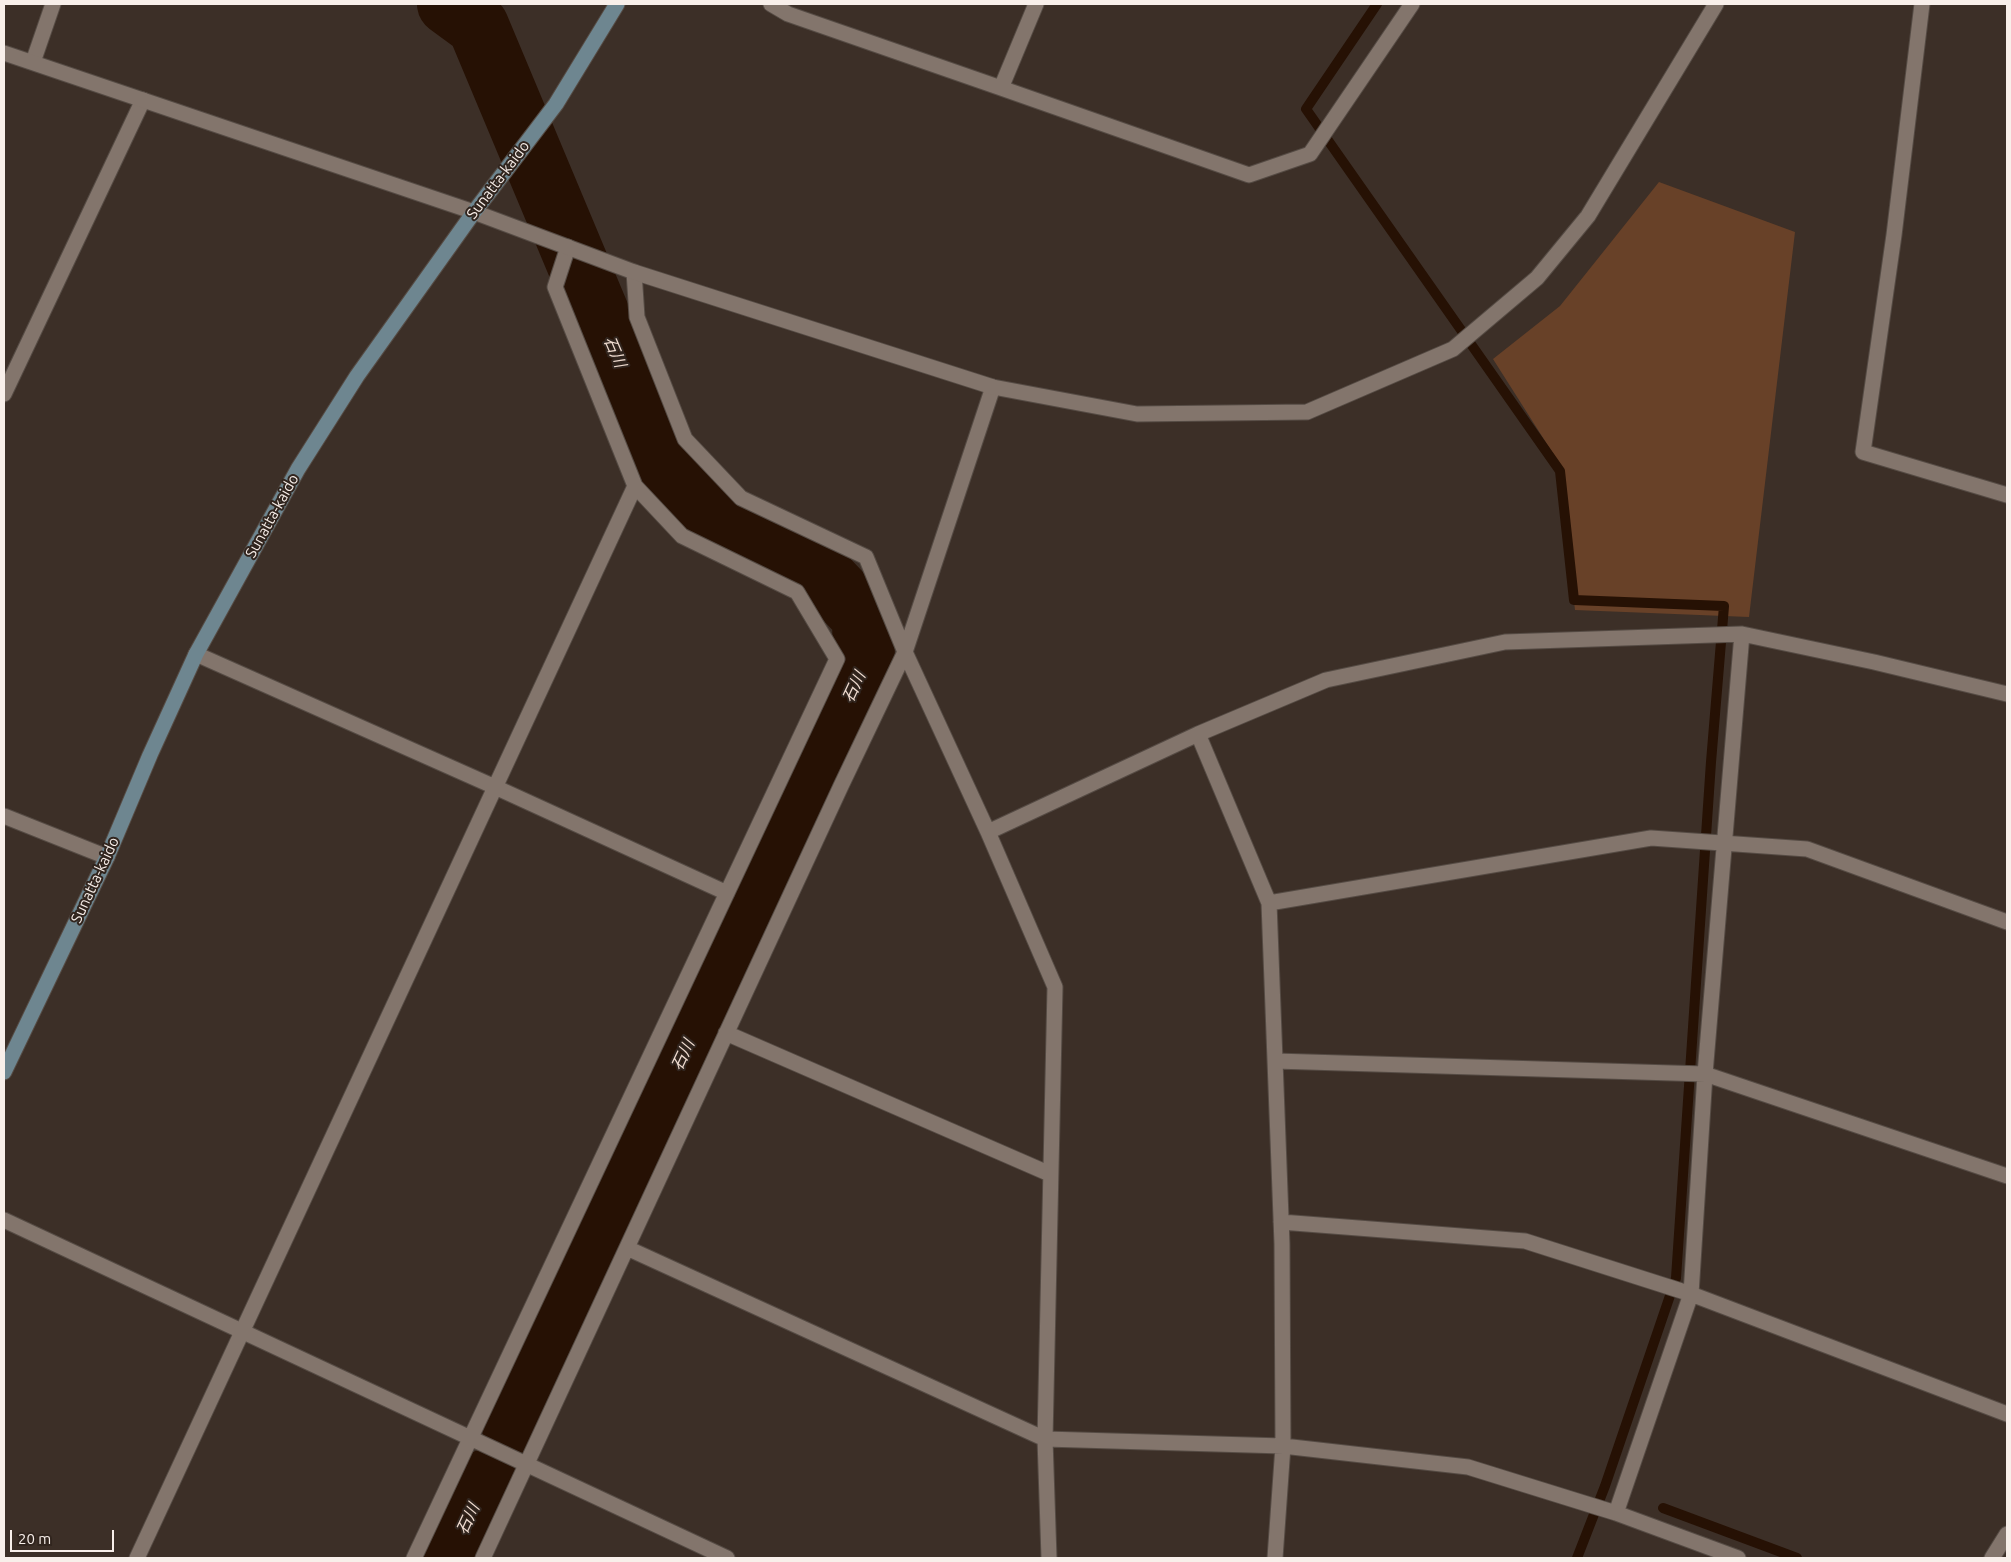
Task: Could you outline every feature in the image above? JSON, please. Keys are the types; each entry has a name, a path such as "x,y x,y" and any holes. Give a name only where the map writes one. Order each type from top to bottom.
{"main road":[{"name":"Sunatta-kaido","path":"4,1072 108,857 150,755 196,654 251,552 303,462 357,376 474,212 556,104 617,4"}],"street":[{"path":"33,62 53,4"},
{"path":"771,4 788,14 1249,175 1310,154 1412,4"},
{"path":"1001,88 1036,4"},
{"path":"4,53 474,212 634,272 993,387 1138,414 1307,412 1453,349 1536,278 1588,216 1716,4"},
{"path":"1922,4 1894,235 1863,452 2007,495"},
{"path":"4,394 143,100"},
{"path":"414,1558 837,659 797,592 682,536 635,486 555,287 568,247"},
{"path":"634,272 637,317 685,439 741,498 866,557 906,652 988,832 1055,986 1045,1439 1049,1558"},
{"path":"483,1558 726,1033 906,652 993,387"},
{"path":"137,1558 635,486"},
{"path":"988,832 1198,734 1326,680 1505,642 1742,634 1874,662 2007,694"},
{"path":"1616,1513 1691,1294 1705,1074 1742,634"},
{"path":"196,654 495,787 726,893"},
{"path":"1198,734 1269,903 1281,1222 1283,1446 1275,1558"},
{"path":"4,816 108,857"},
{"path":"1269,903 1651,838 1807,849 2007,922"},
{"path":"726,1033 1050,1174"},
{"path":"1275,1061 1705,1074 2007,1176"},
{"path":"4,1220 727,1558"},
{"path":"1281,1222 1525,1241 1691,1294 2007,1414"},
{"path":"627,1248 1045,1439 1283,1446 1468,1467 1616,1513 1738,1558"},
{"path":"1992,1558 2007,1534"}],"shaded area":[{"path":"1659,182 1795,232 1749,617 1575,610 1559,463 1493,359 1560,306"}],"waterway":[{"name":"石川","path":"448,4 478,26 656,451 708,515 821,573 863,617 864,666 512,1424"},
{"path":"1377,4 1306,109 1560,471 1574,600 1724,606 1711,762 1676,1278 1605,1486 1577,1558"},
{"name":"石川","path":"450,1558 486,1480"},
{"path":"1663,1508 1797,1558"}]}
